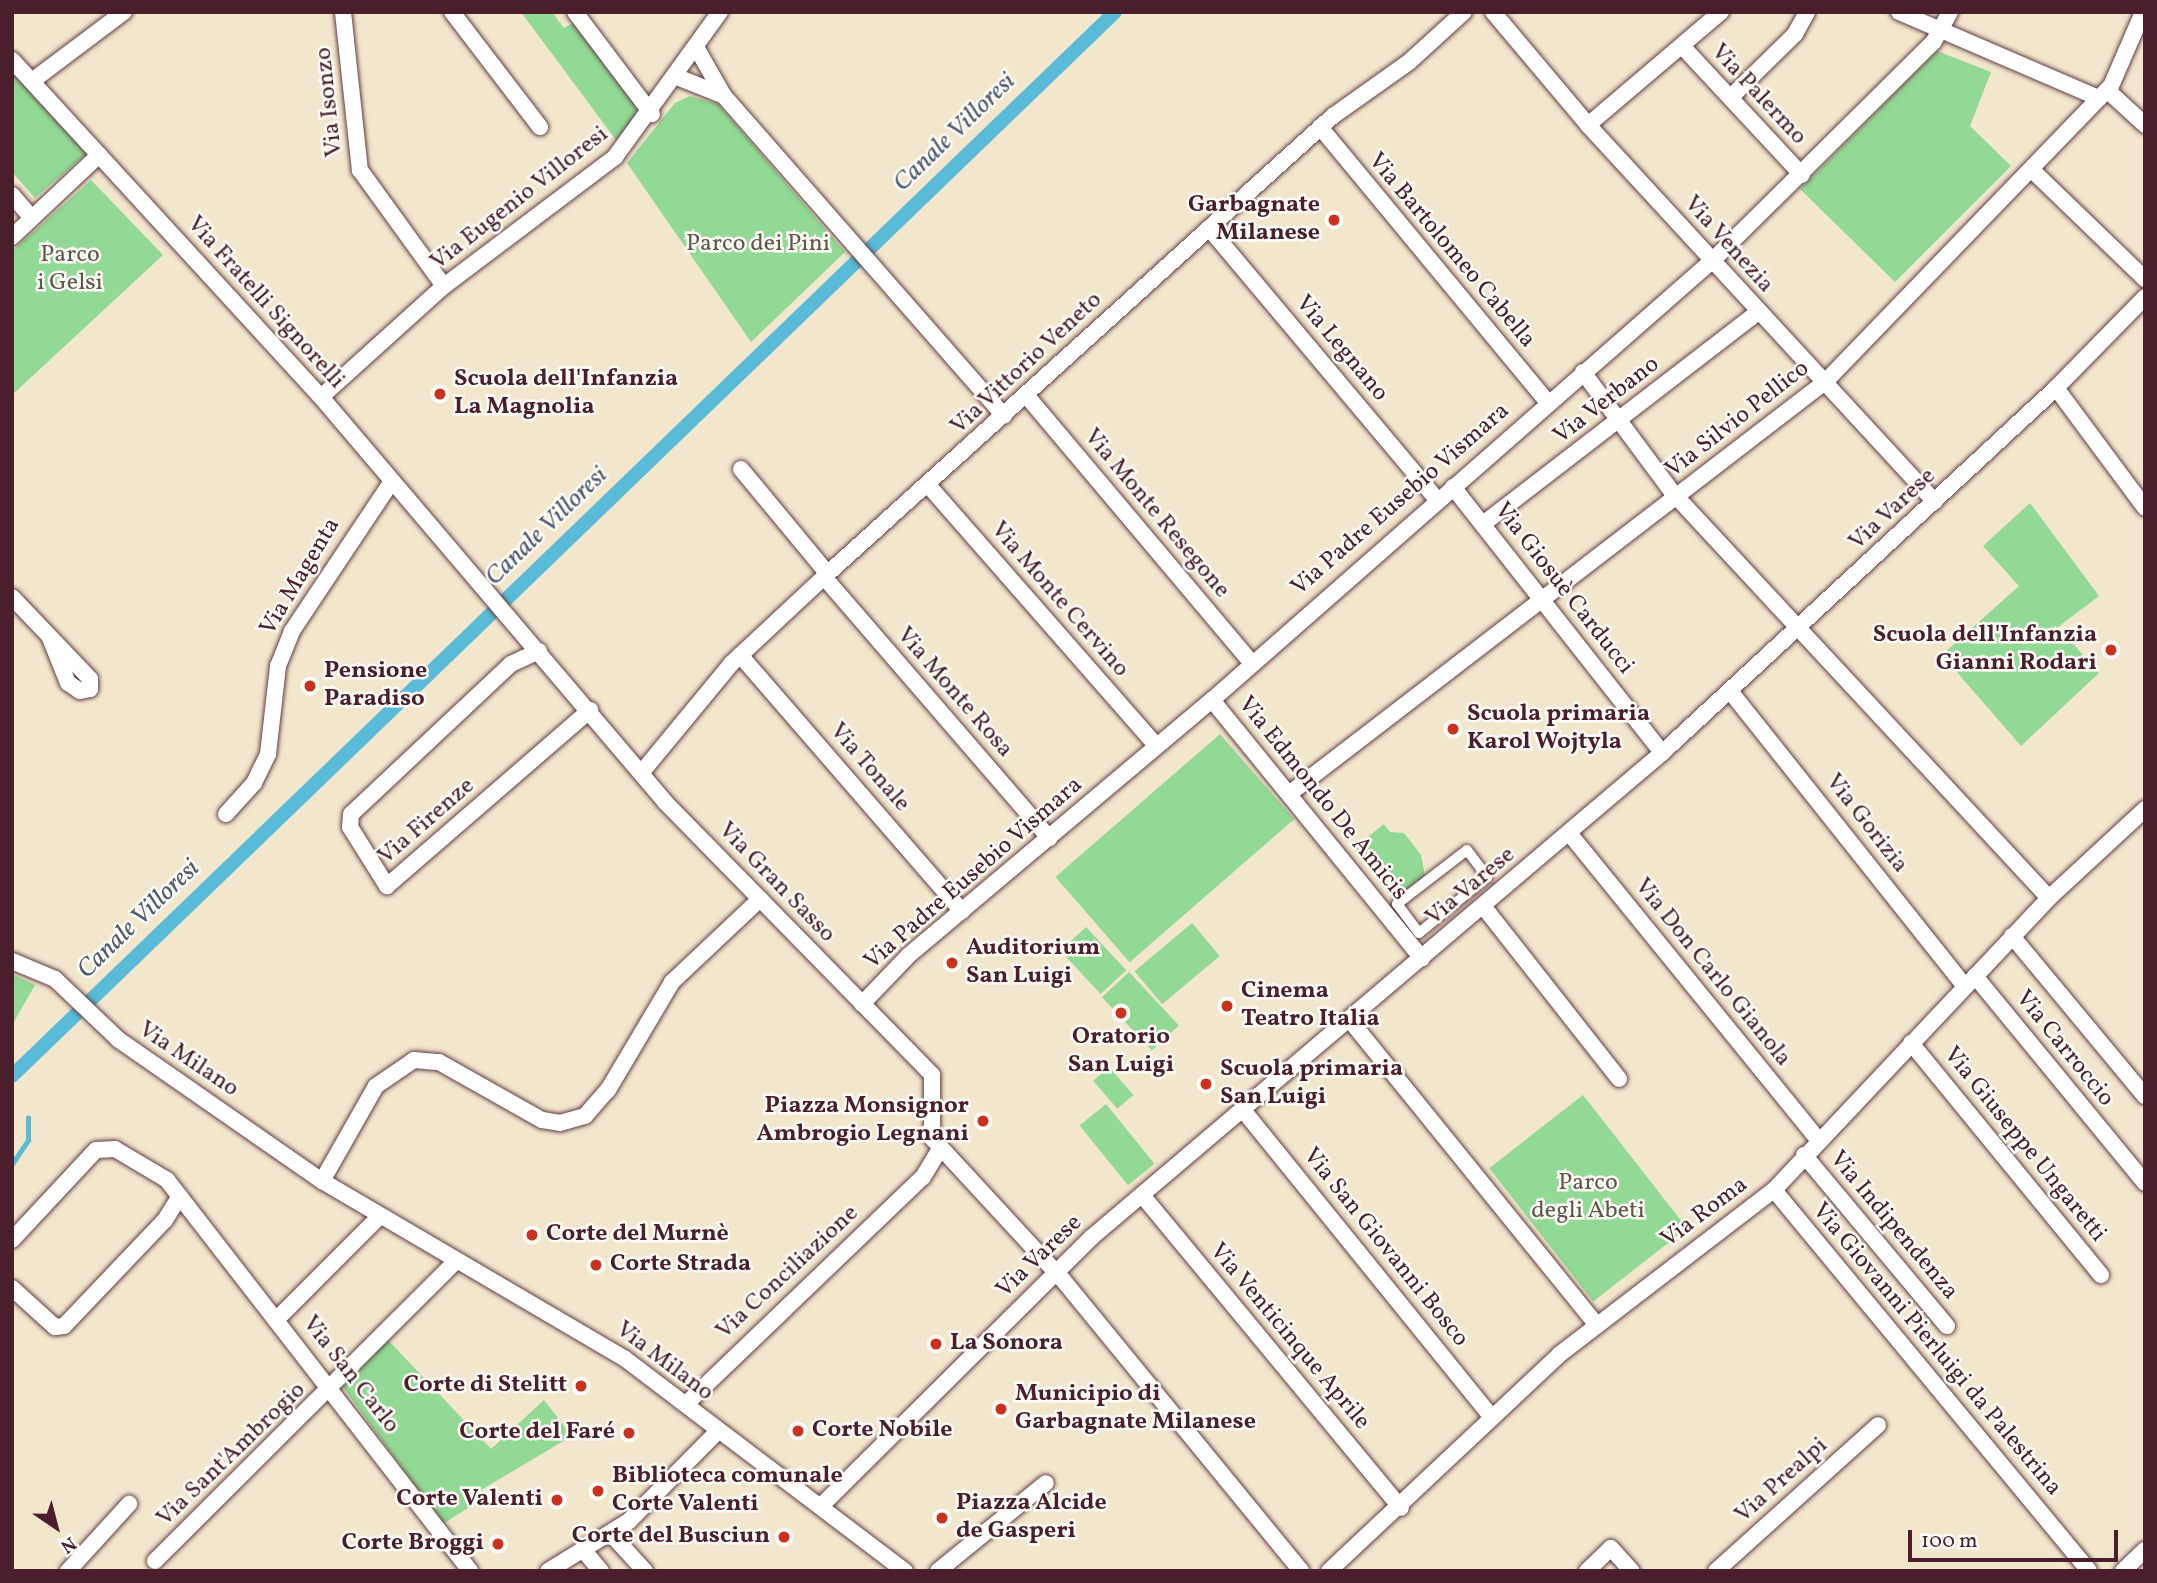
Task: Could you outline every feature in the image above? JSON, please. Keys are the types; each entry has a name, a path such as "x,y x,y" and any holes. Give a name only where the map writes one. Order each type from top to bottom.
{"street":[{"path":"32,81 124,12"},
{"name":"Via Isonzo","path":"343,12 360,170 444,286"},
{"path":"452,12 540,128"},
{"path":"575,12 652,114"},
{"name":"Via Eugenio Villoresi","path":"321,397 444,286 615,157 652,114 720,12"},
{"name":"Via Vittorio Veneto","path":"642,772 740,655 826,575 1320,127 1464,12"},
{"name":"Via Venezia","path":"1493,12 1588,125 1935,502"},
{"path":"1588,125 1721,12"},
{"path":"1731,97 1795,34 1807,12"},
{"path":"1899,12 1946,20 2103,94 2145,125"},
{"name":"Via Silvio Pellico","path":"1289,794 1825,382 2103,94 2143,12"},
{"name":"Via Padre Eusebio Vismara","path":"862,1004 962,911 1212,700 1437,499 1713,260 1802,175 1946,20"},
{"name":"Via Palermo","path":"1682,46 1802,175"},
{"path":"696,47 724,96 1004,416"},
{"name":"Via Fratelli Signorelli","path":"12,60 321,397 390,484 475,583 516,626"},
{"path":"677,77 724,96"},
{"name":"Via Bartolomeo Cabella","path":"1320,127 1548,403"},
{"path":"12,237 99,155"},
{"path":"2032,170 2145,279"},
{"path":"12,195 32,218"},
{"name":"Via Legnano","path":"1209,228 1437,499"},
{"name":"Via Varese","path":"822,1505 1055,1271 1662,753 1801,628 2056,388 2145,297"},
{"name":"Via Verbano","path":"1483,524 1620,422 1758,312"},
{"path":"1583,372 1677,496 2049,898"},
{"path":"2056,388 2145,508"},
{"name":"Via Monte Resegone","path":"1026,395 1252,663"},
{"name":"Via Monte Rosa","path":"741,469 826,575 1049,838"},
{"name":"Via Magenta","path":"226,814 254,783 268,754 286,642 390,484"},
{"name":"Via Monte Cervino","path":"928,485 1156,745"},
{"name":"Via Giosuè Carducci","path":"1453,487 1662,753"},
{"path":"12,597 50,638"},
{"name":"Via Gran Sasso","path":"516,626 642,772 932,1075 929,1130 940,1149 1055,1271 1301,1571"},
{"name":"Via Firenze","path":"539,651 511,664 351,814 350,827 387,886 590,710"},
{"name":"Via Tonale","path":"740,655 962,911"},
{"name":"Via Gorizia","path":"1730,691 1970,981"},
{"name":"Via Edmondo De Amicis","path":"1212,700 1422,958"},
{"name":"Via Roma","path":"1329,1571 1401,1508 1491,1416 1597,1325 1774,1190 1804,1155 2049,898 2145,809"},
{"name":"Via Don Carlo Gianola","path":"1569,834 1819,1140"},
{"path":"1467,850 1487,877 1419,933 1397,904 1467,850"},
{"path":"322,1181 376,1086 388,1072 414,1060 439,1062 542,1120 585,1116 608,1090 664,994 760,898"},
{"path":"1483,906 1619,1079"},
{"path":"2012,936 2145,1096"},
{"name":"Via Milano","path":"12,961 44,972 66,988 108,1032 322,1181 379,1217 586,1332 686,1404 717,1432 822,1505 905,1571"},
{"name":"Via Carroccio","path":"1970,981 2145,1183"},
{"path":"1349,1019 1597,1325"},
{"name":"Via Giuseppe Ungaretti","path":"1911,1043 2101,1275"},
{"name":"Via San Giovanni Bosco","path":"1243,1110 1491,1416"},
{"name":"Via San Carlo","path":"12,1240 96,1150 115,1149 167,1180 470,1571"},
{"name":"Via Conciliazione","path":"686,1404 923,1177 940,1149"},
{"name":"Via Indipendenza","path":"1804,1155 1947,1326"},
{"name":"Via Conciliazione","path":"923,1177 954,1166"},
{"name":"Via Giovanni Pierluigi da Palestrina","path":"1774,1190 2089,1571"},
{"name":"Via Venticinque Aprile","path":"1142,1195 1401,1508"},
{"path":"12,1288 60,1328 165,1220 180,1196"},
{"path":"165,1220 191,1209"},
{"path":"277,1319 379,1217"},
{"name":"Via Sant'Ambrogio","path":"155,1561 332,1391 456,1261"},
{"name":"Via Prealpi","path":"1716,1571 1878,1424"},
{"path":"548,1571 612,1535 717,1432"},
{"path":"938,1571 1045,1483"},
{"path":"68,1571 128,1504"},
{"path":"612,1535 645,1571"},
{"path":"1587,1571 1611,1548 1632,1571"},
{"path":"2123,1571 2145,1550"},
{"path":"585,1552 601,1571"}],"green space":[{"path":"521,12 552,12 564,28 573,23 637,106 636,118 616,140"},
{"path":"1937,51 1991,72 1970,126 2011,166 1895,282 1800,189"},
{"path":"12,67 87,153 35,198 12,172"},
{"name":"Parco dei Pini","path":"690,96 718,104 845,252 751,342 627,163 675,103"},
{"name":"Parco i Gelsi","path":"91,180 163,255 12,395 12,251"},
{"path":"2030,503 2099,596 2058,627 2099,673 2021,746 1942,655 2019,586 1983,546"},
{"path":"1220,734 1294,819 1130,962 1055,877"},
{"path":"1384,824 1390,832 1404,833 1421,855 1425,876 1394,900 1353,849"},
{"path":"1192,923 1220,956 1162,1004 1135,971"},
{"path":"1086,927 1126,970 1101,994 1060,951"},
{"path":"1129,972 1179,1025 1152,1051 1102,997"},
{"path":"12,974 35,985 12,1025"},
{"path":"1109,1067 1133,1095 1117,1109 1093,1081"},
{"name":"Parco degli Abeti","path":"1583,1095 1687,1228 1593,1301 1489,1168"},
{"path":"1106,1104 1154,1164 1128,1185 1080,1125"},
{"path":"388,1340 491,1449 544,1400 572,1436 476,1493 480,1500 443,1524 343,1387"}],"waterway":[{"name":"Canale Villoresi","path":"12,1076 1115,12"},
{"path":"12,1164 28,1140 28,1118"}],"place":[{"name":"Garbagnate Milanese","path":"1334,220"},
{"name":"Scuola dell'Infanzia La Magnolia","path":"440,394"},
{"name":"Scuola dell'Infanzia Gianni Rodari","path":"2111,650"},
{"name":"Pensione Paradiso","path":"310,686"},
{"name":"Scuola primaria Karol Wojtyla","path":"1453,729"},
{"name":"Auditorium San Luigi","path":"952,963"},
{"name":"Cinema Teatro Italia","path":"1227,1006"},
{"name":"Oratorio San Luigi","path":"1121,1013"},
{"name":"Scuola primaria San Luigi","path":"1206,1084"},
{"name":"Piazza Monsignor Ambrogio Legnani","path":"983,1121"},
{"name":"Corte del Murnè","path":"532,1235"},
{"name":"Corte Strada","path":"596,1265"},
{"name":"La Sonora","path":"936,1344"},
{"name":"Corte di Stelitt","path":"581,1386"},
{"name":"Municipio di Garbagnate Milanese","path":"1001,1409"},
{"name":"Corte Nobile","path":"798,1431"},
{"name":"Corte del Faré","path":"629,1433"},
{"name":"Biblioteca comunale Corte Valenti","path":"598,1491"},
{"name":"Corte Valenti","path":"557,1500"},
{"name":"Piazza Alcide de Gasperi","path":"942,1518"},
{"name":"Corte del Busciun","path":"784,1537"},
{"name":"Corte Broggi","path":"498,1544"}]}
